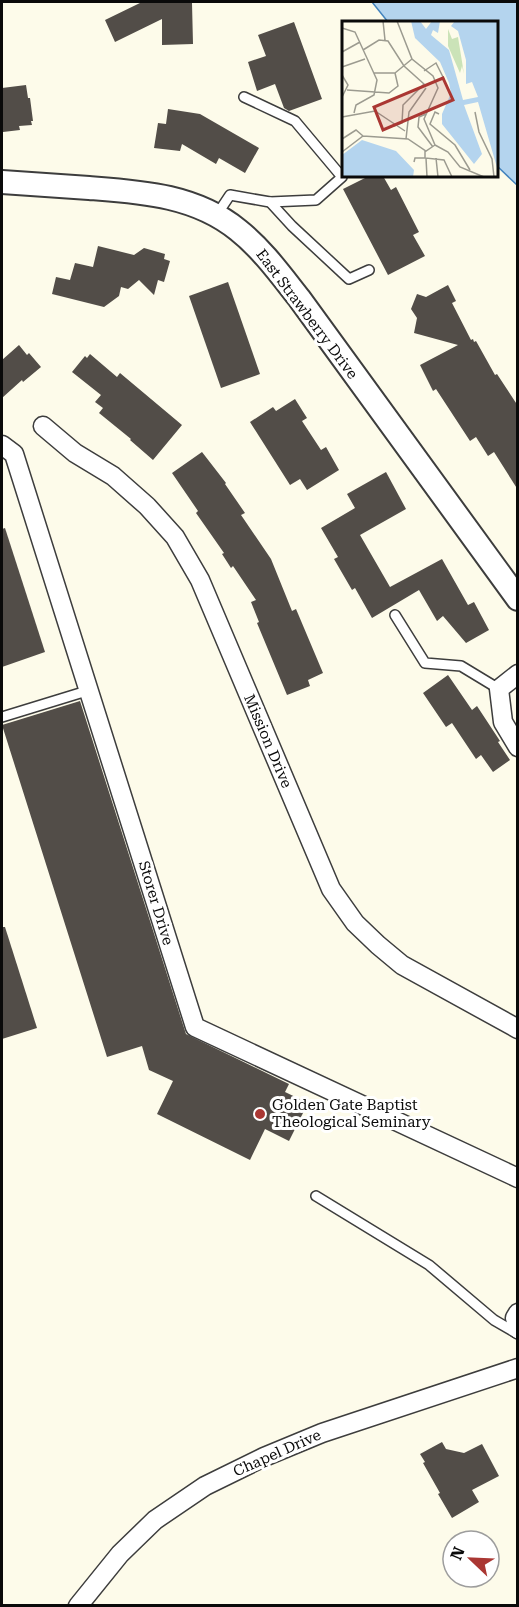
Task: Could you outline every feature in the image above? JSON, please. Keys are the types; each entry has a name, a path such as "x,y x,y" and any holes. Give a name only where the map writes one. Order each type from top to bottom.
{"street":[{"name":"East Strawberry Drive","path":"2,182 143,193 171,198 188,203 236,228 277,269 518,598"},
{"name":"Mission Drive","path":"44,426 75,453 113,476 147,506 175,537 200,580 331,889 355,923 402,965 518,1029"},
{"name":"Storer Drive","path":"2,445 14,454 195,1027 518,1178"},
{"path":"518,674 499,689 503,722 518,747"},
{"path":"518,1313 515,1318 518,1329"},
{"name":"Chapel Drive","path":"78,1605 120,1554 155,1520 205,1486 264,1457 322,1433 518,1368"}],"lane":[{"path":"216,216 230,195 270,202 316,200 342,177 296,121 244,97"},
{"path":"270,202 292,226 350,279 369,270"},
{"path":"395,615 425,663 461,666 499,689"},
{"path":"2,717 90,690"},
{"path":"316,1196 429,1265 494,1320 518,1334"}],"water":[{"path":"372,2 517,2 517,185 498,167 498,21 387,21"}],"building":[{"path":"142,2 196,2 192,3 193,44 162,45 162,19 115,42 105,20"},
{"path":"294,22 322,99 289,111 284,108 275,84 257,91 248,62 266,56 258,35"},
{"path":"26,85 28,98 30,98 32,125 19,126 20,130 3,132 2,88"},
{"path":"168,109 200,114 259,148 245,173 219,158 216,164 182,144 180,151 154,148 158,123 166,124"},
{"path":"367,177 384,177 391,190 396,187 419,232 413,235 425,256 388,275 343,189"},
{"path":"98,246 134,255 144,248 165,254 164,259 170,261 164,282 158,280 154,295 139,280 128,289 121,287 119,296 104,307 52,294 56,277 70,280 75,263 93,267"},
{"path":"228,282 260,374 221,388 189,296"},
{"path":"448,285 456,301 452,303 471,340 476,341 495,375 497,374 518,406 518,490 494,452 488,456 476,437 470,441 436,389 433,391 420,365 458,345 414,333 417,318 411,309 417,294 426,297"},
{"path":"19,345 41,367 2,398 2,360"},
{"path":"90,354 117,377 120,373 182,425 153,460 99,413 103,408 95,402 101,395 72,372 85,356 87,358"},
{"path":"295,399 307,418 302,421 321,450 326,447 339,470 307,490 300,479 290,485 250,422 273,407 276,411"},
{"path":"202,452 245,513 241,515 271,559 292,611 296,609 323,673 308,680 310,686 287,695 257,623 259,622 251,602 256,600 233,566 231,568 222,554 224,553 196,513 198,511 172,473"},
{"path":"386,472 406,509 360,535 390,587 442,559 468,605 474,602 489,630 466,643 443,616 437,621 419,590 372,618 355,588 352,590 334,559 338,557 321,528 355,508 347,494"},
{"path":"5,528 45,652 2,667 2,529"},
{"path":"448,675 472,710 477,706 510,760 493,772 481,755 476,759 452,723 446,727 423,693"},
{"path":"80,701 186,1034 289,1084 285,1092 308,1103 289,1141 265,1129 250,1160 157,1114 173,1081 149,1070 142,1046 107,1057 2,725"},
{"path":"2,927 5,927 37,1028 2,1039"},
{"path":"442,1442 446,1449 464,1453 482,1444 499,1476 472,1490 479,1502 452,1518 420,1454"}],"place":[{"name":"Golden Gate Baptist Theological Seminary","path":"260,1114"}]}
